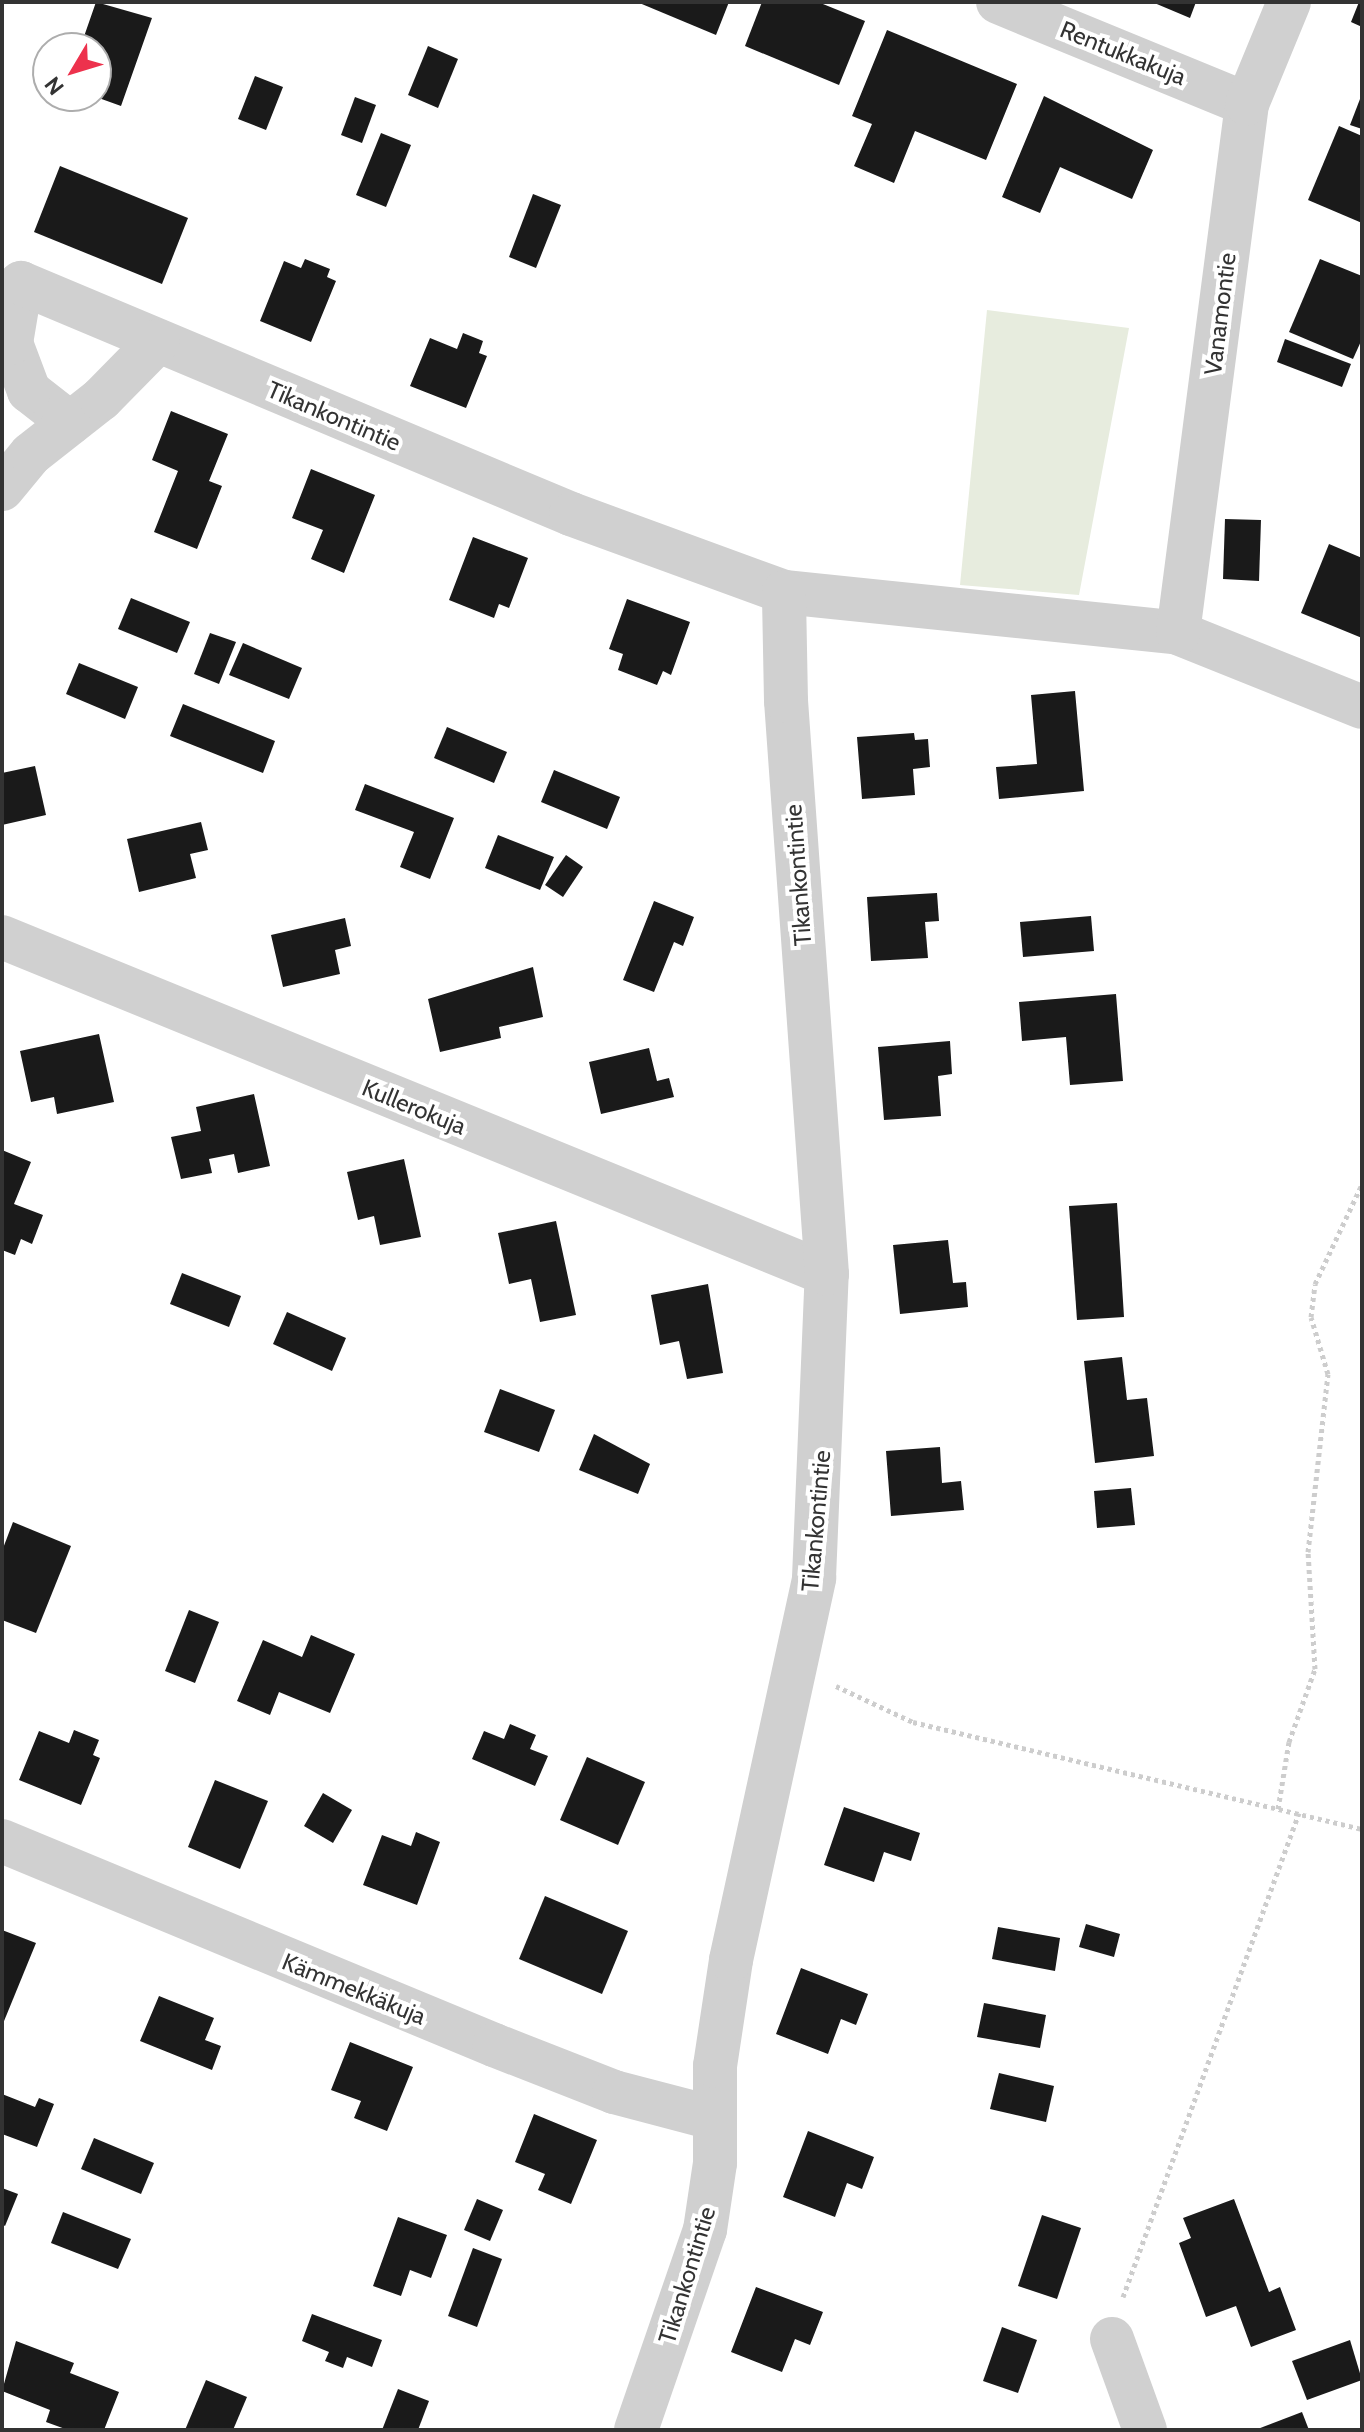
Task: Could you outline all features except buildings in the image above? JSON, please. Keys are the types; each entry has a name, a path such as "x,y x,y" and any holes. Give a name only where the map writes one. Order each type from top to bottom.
{"street":[{"name":"Rentukkakuja","path":"998,2 1247,104"},
{"name":"Vanamontie","path":"1178,633 1247,104 1289,2"},
{"name":"Tikankontintie","path":"70,423 29,391 11,343 21,283 571,514 784,592 1178,633 1362,707"},
{"path":"2,489 158,341"},
{"name":"Tikankontintie","path":"636,2430 705,2230 713,2118 731,1960 799,1668 822,1480 827,1274 786,701 784,592"},
{"name":"Kullerokuja","path":"2,937 827,1274"},
{"name":"Kämmekkäkuja","path":"2,1841 614,2092 713,2118"},
{"path":"1112,2339 1145,2430"}],"path":[{"path":"1278,1809 1289,1742 1315,1669 1308,1552 1328,1374 1311,1317 1315,1284 1362,1184"},
{"path":"799,1668 913,1722 1362,1829"},
{"path":"1112,2339 1131,2263 1234,2003 1299,1813"}],"shaded area":[{"path":"987,310 1129,328 1079,595 960,585"}]}
